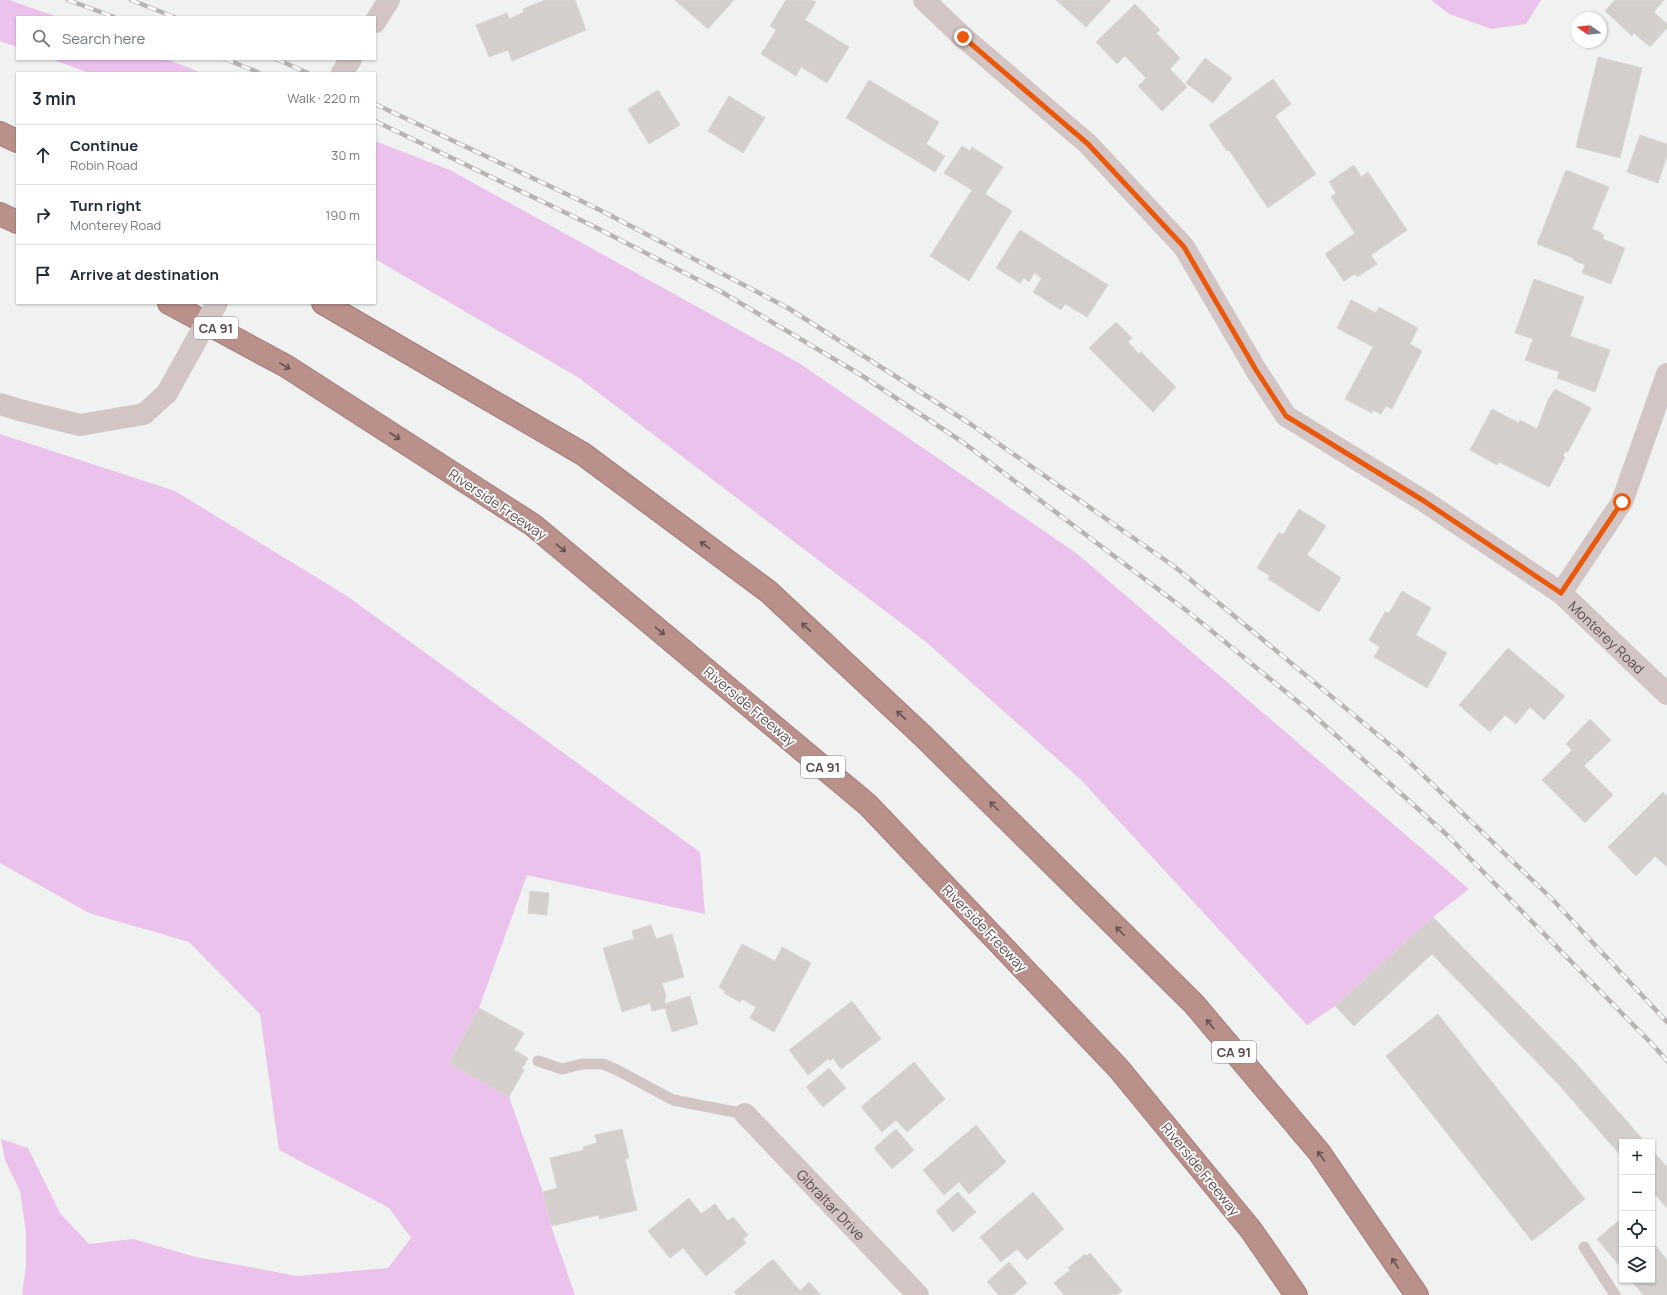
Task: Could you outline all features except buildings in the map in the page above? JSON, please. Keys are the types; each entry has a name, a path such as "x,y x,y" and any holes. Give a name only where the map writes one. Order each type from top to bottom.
{"highway":[{"path":"0,133 16,141"},
{"path":"0,214 16,222"},
{"name":"Riverside Freeway","path":"171,304 286,366 533,525 868,805 1119,1069 1251,1230 1296,1295"},
{"name":"CA 91","path":"325,304 583,454 769,592 923,736 1194,1004 1319,1152 1417,1295"}],"street":[{"path":"376,20 389,0"},
{"name":"Monterey Road","path":"924,0 963,37 1088,144 1184,247 1256,370 1286,416 1424,501 1561,593 1667,694"},
{"path":"343,72 350,60"},
{"path":"0,404 80,425 144,414 167,393 215,304"},
{"path":"1561,593 1622,502 1667,374"},
{"name":"Gibraltar Drive","path":"745,1114 918,1295"}],"lane":[{"path":"538,1061 562,1069 582,1064 603,1064 673,1100 745,1114"},
{"path":"1584,1247 1615,1295"}],"shaded area":[{"path":"0,0 9,0 55,16 16,16 16,47 0,41"},
{"path":"1431,0 1541,0 1526,24 1492,29 1449,14"},
{"path":"54,60 169,60 199,72 86,72"},
{"path":"376,141 450,170 799,363 1076,553 1469,889 1433,917 1335,1006 1307,1025 1081,780 926,642 579,378 376,260"},
{"path":"0,434 175,491 347,596 700,852 705,914 527,875 479,1008 449,1063 509,1097 543,1192 551,1226 575,1295 22,1295 26,1266 26,1233 20,1191 5,1160 1,1139 28,1148 60,1213 89,1244 133,1239 196,1257 297,1276 388,1268 411,1238 389,1208 279,1150 260,1014 189,942 89,913 0,863"}],"railway":[{"path":"68,0 111,16"},
{"path":"131,0 171,16"},
{"path":"228,60 258,72"},
{"path":"278,60 306,72"},
{"path":"376,104 596,208 788,308 969,423 1175,567 1401,754 1552,899 1667,1022"},
{"path":"376,121 591,225 720,291 861,375 964,443 1191,614 1309,711 1446,834 1667,1061"}],"route":[{"path":"963,37 1088,144 1184,247 1256,370 1286,416 1424,501 1561,593 1622,502"}]}
